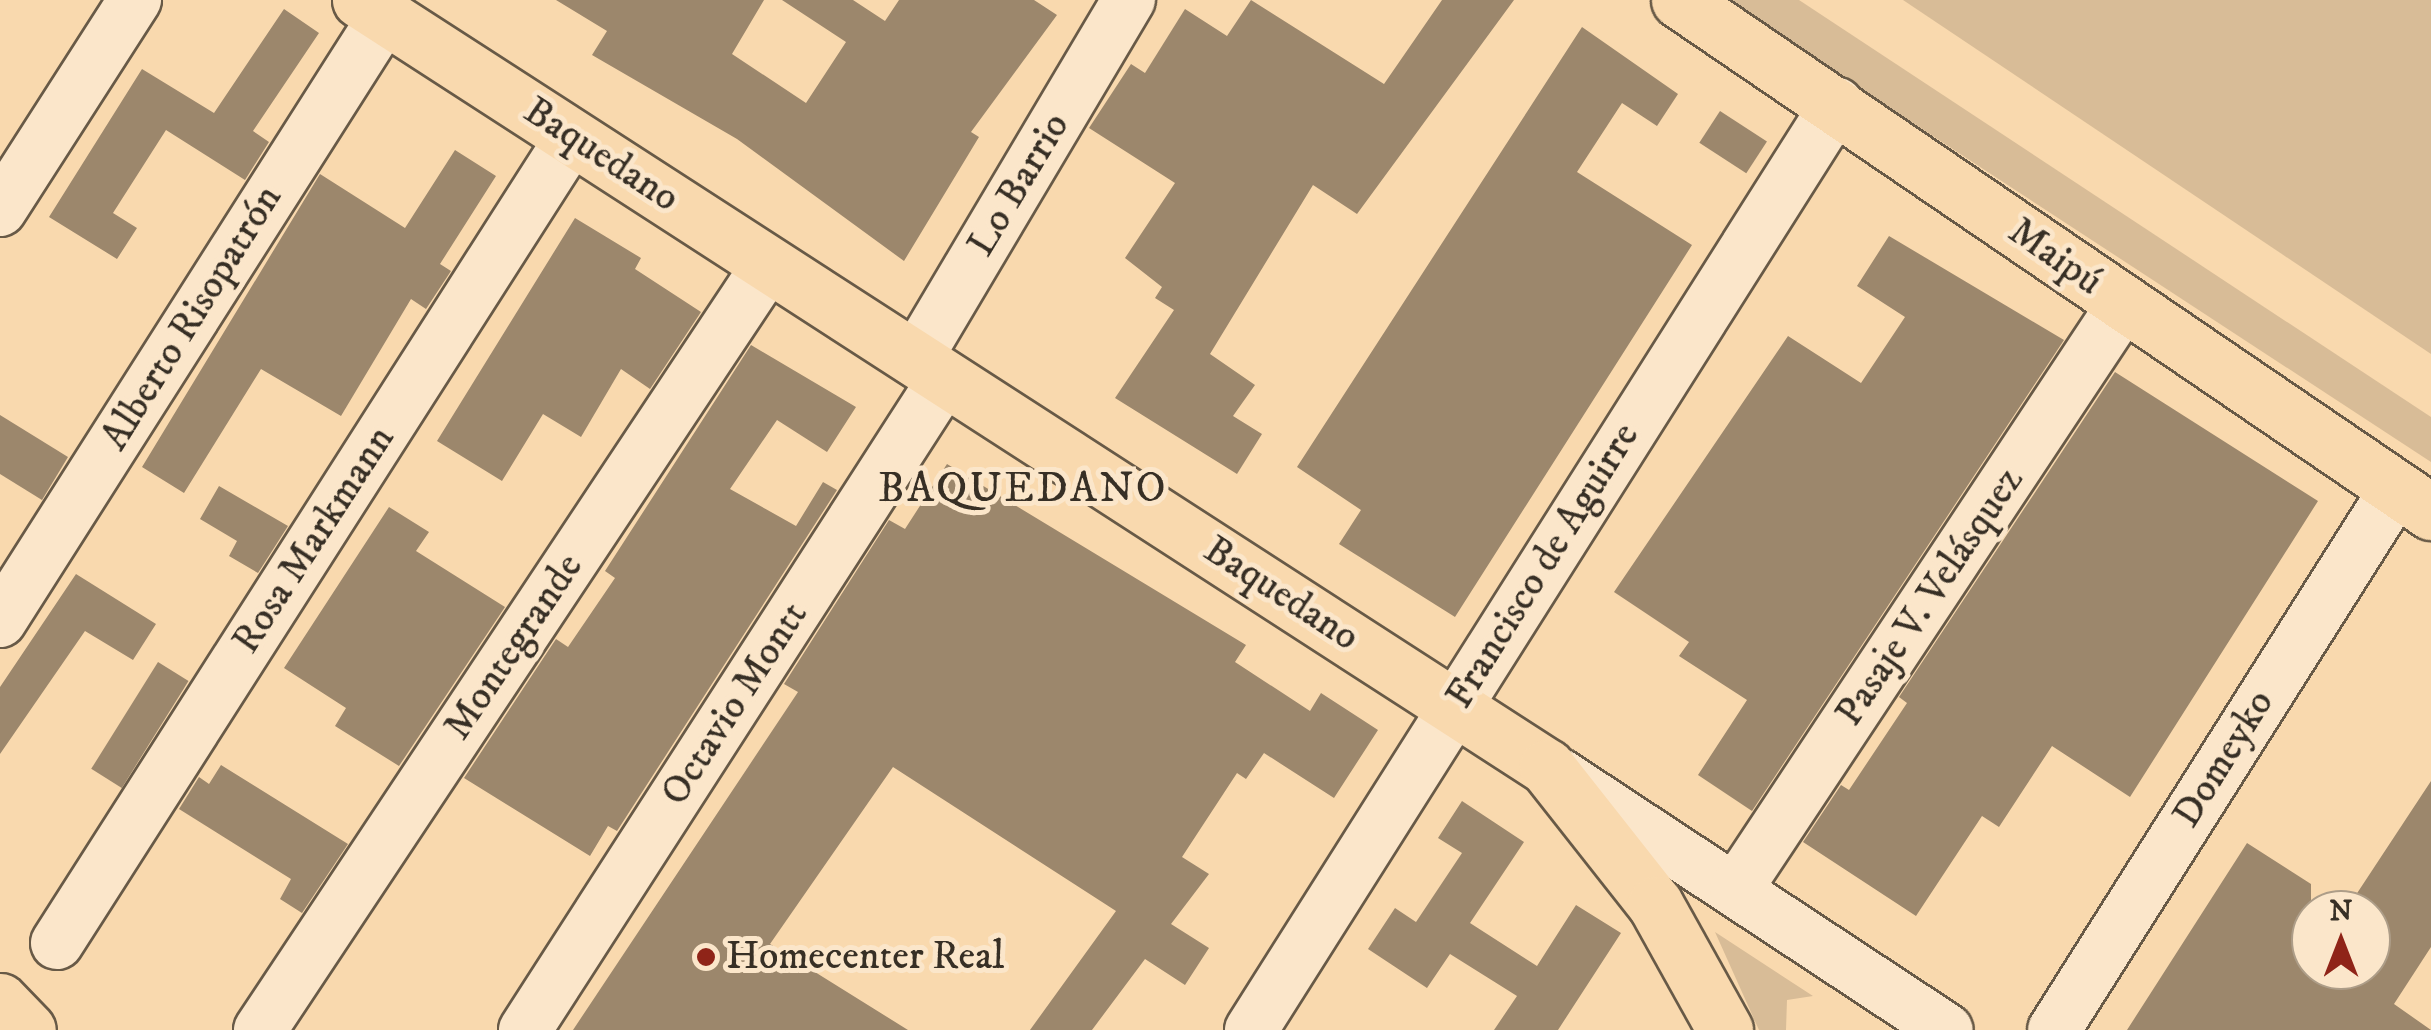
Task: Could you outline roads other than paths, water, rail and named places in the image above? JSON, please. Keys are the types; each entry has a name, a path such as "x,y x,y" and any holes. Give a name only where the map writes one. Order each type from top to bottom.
{"main road":[{"name":"Maipú","path":"1679,0 2413,500"},
{"name":"Baquedano","path":"373,8 1547,767"},
{"path":"1547,767 1656,904 1725,1030"},
{"path":"0,1002 28,1030"}],"street":[{"path":"0,210 136,0"},
{"name":"Lo Barrio","path":"930,369 1119,3"},
{"name":"Alberto Risopatrón","path":"0,621 373,8"},
{"name":"Francisco de Aguirre","path":"1251,1030 1837,104"},
{"name":"Rosa Markmann","path":"56,943 572,137"},
{"name":"Montegrande","path":"260,1030 769,264"},
{"name":"Pasaje V. Velásquez","path":"1736,890 2124,305"},
{"name":"Octavio Montt","path":"525,1030 930,369"},
{"name":"Domeyko","path":"2054,1030 2413,500"},
{"name":"Baquedano","path":"1547,767 1947,1030"}],"place":[{"name":"Homecenter Real","path":"706,957"}],"district":[{"name":"BAQUEDANO","path":"1023,489"}]}
